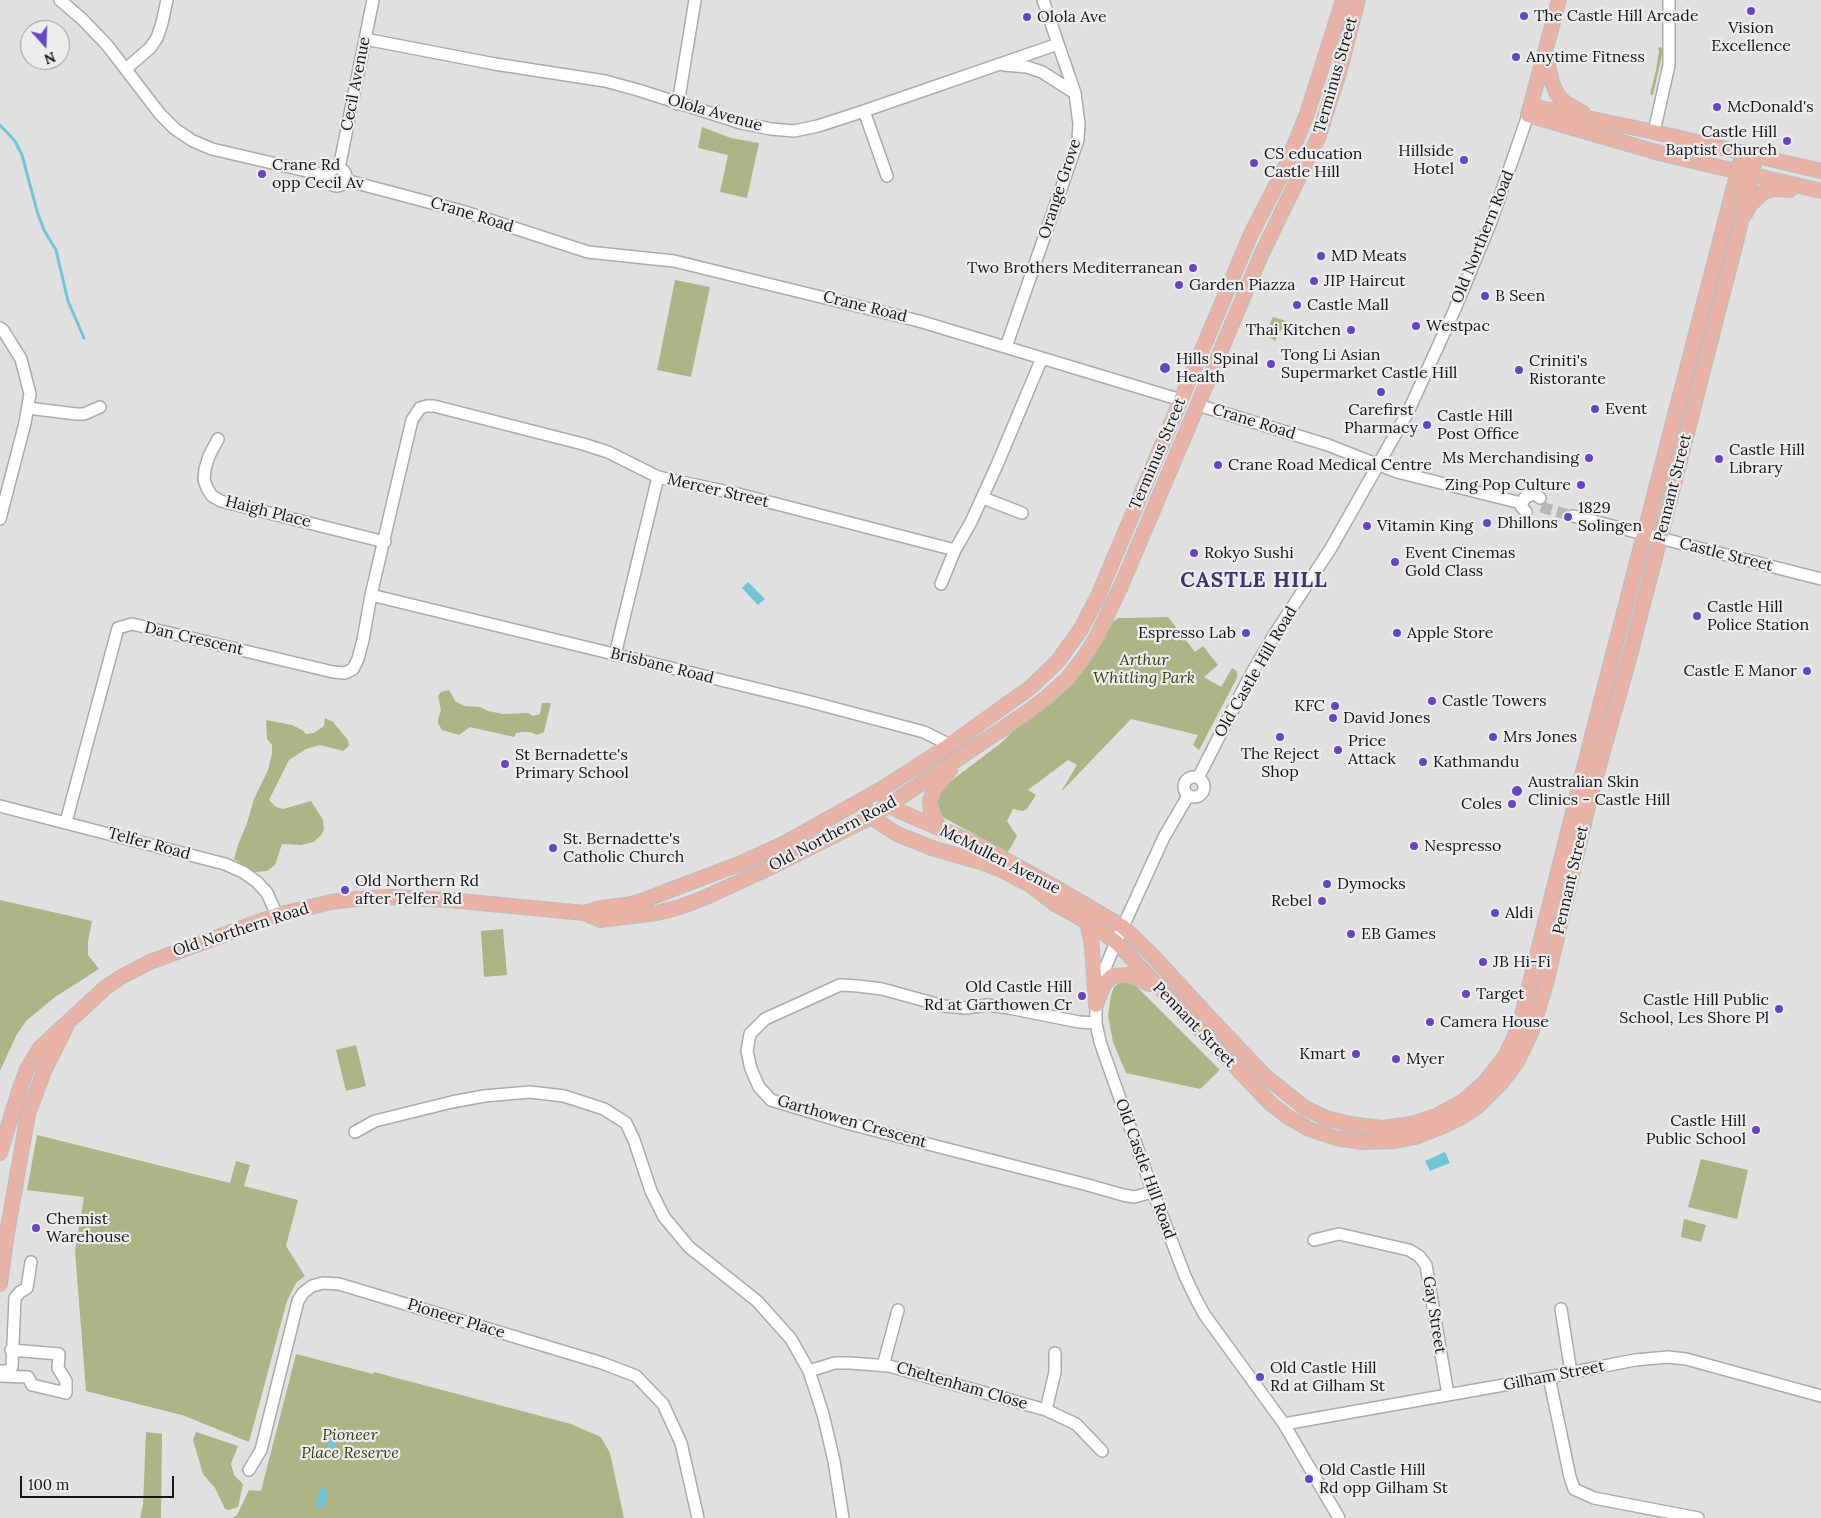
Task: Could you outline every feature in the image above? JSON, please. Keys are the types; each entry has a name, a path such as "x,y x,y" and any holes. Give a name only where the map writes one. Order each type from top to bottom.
{"main road":[{"name":"Terminus Street","path":"1081,629 1106,579 1251,234 1294,146 1343,0"},
{"name":"Terminus Street","path":"1107,616 1262,253 1318,138 1358,0"},
{"name":"Old Northern Road","path":"1530,110 1559,0"},
{"path":"1545,54 1557,94 1570,106 1592,119"},
{"path":"1321,68 1338,73"},
{"path":"1530,110 1592,119 1821,171"},
{"path":"1530,110 1663,154 1821,192"},
{"path":"1745,173 1750,154"},
{"name":"Pennant Street","path":"1116,942 1270,1103 1288,1117 1309,1129 1336,1138 1362,1142 1395,1141 1415,1137 1460,1118 1477,1107 1502,1082 1517,1062 1531,1033 1546,984 1591,794 1629,659 1737,238 1745,173"},
{"name":"Pennant Street","path":"1123,928 1153,956 1265,1076 1305,1108 1326,1118 1350,1124 1382,1128 1412,1124 1436,1116 1462,1102 1485,1082 1504,1058 1521,1019 1644,535 1745,173"},
{"path":"1737,238 1750,205 1762,193 1779,189 1821,192"},
{"name":"Crane Road","path":"1181,400 1198,405"},
{"path":"1106,579 1121,586"},
{"name":"Old Northern Road","path":"1,1148 27,1069 40,1048 105,988 128,972 199,942 277,915 331,902 389,898 449,900 585,913 600,920 657,913 680,907 767,869 871,816 1026,713 1067,679 1096,638 1107,616"},
{"name":"Old Northern Road","path":"585,913 601,908 639,902 739,864 785,843 862,801 950,745 1031,688 1062,657 1081,629"},
{"path":"940,829 930,812 930,800 940,782 963,755 956,747 950,745"},
{"name":"McMullen Avenue","path":"880,790 890,805 899,811 979,846 1053,886 1123,928"},
{"name":"McMullen Avenue","path":"862,801 871,816 897,834 932,848 984,862 999,869 1030,886 1116,942"},
{"path":"1087,922 1094,961 1096,1005"},
{"path":"1096,1005 1104,984 1112,976 1128,975 1158,987"},
{"name":"Old Northern Road","path":"0,1284 3,1239 28,1114 44,1072 68,1022"}],"street":[{"path":"60,0 96,32 127,68 160,114 175,129 193,141 212,149 238,156 328,176"},
{"path":"127,68 150,48 157,38 167,0"},
{"name":"Cecil Avenue","path":"339,168 374,0"},
{"path":"678,104 696,0"},
{"name":"Orange Grove","path":"1006,347 1078,140 1079,124 1075,93 1043,0"},
{"path":"1654,132 1669,65 1669,0"},
{"name":"Olola Avenue","path":"365,39 495,64 605,81 741,123 794,131 818,126 864,111 1058,44"},
{"path":"998,64 1027,67 1042,72 1075,93"},
{"name":"Old Northern Road","path":"1378,464 1408,412 1455,309 1491,222 1530,110"},
{"path":"864,111 887,176"},
{"path":"339,168 346,174 345,180 340,186 335,186 329,182 328,176 332,170 339,168"},
{"name":"Crane Road","path":"345,180 462,211 588,252 652,258 693,265 919,320 1181,400"},
{"path":"0,328 21,359 30,394 0,519"},
{"path":"941,584 955,550 983,498 1042,358"},
{"name":"Crane Road","path":"1198,405 1328,445 1378,464"},
{"path":"372,595 412,420 420,408 434,406 583,444 608,452 658,477"},
{"path":"28,408 84,414 100,407"},
{"name":"Haigh Place","path":"218,439 209,456 205,470 204,480 212,496 221,500 385,542"},
{"path":"1378,464 1398,472 1524,507 1524,497 1531,494 1540,498"},
{"name":"Old Castle Hill Road","path":"1339,1518 1284,1424 1204,1314 1185,1276 1107,1066 1096,1022 1096,1005 1104,971 1116,942 1164,837 1188,796 1184,790 1184,784 1189,778 1198,778 1250,676 1274,635 1331,548 1378,464"},
{"name":"Mercer Street","path":"615,655 658,477 738,494 955,550"},
{"path":"983,498 1022,514"},
{"name":"Castle Street","path":"1573,516 1821,579"},
{"name":"Brisbane Road","path":"372,595 807,701 924,732 950,745"},
{"name":"Dan Crescent","path":"66,822 118,628 132,624 333,672 349,672 353,669 358,659 372,595"},
{"name":"Telfer Road","path":"0,806 225,864 243,872 267,893 277,915"},
{"name":"Garthowen Crescent","path":"1096,1022 1079,1022 987,1005 966,1008 944,1006 882,989 840,985 765,1018 750,1034 747,1051 758,1087 771,1100 850,1124 1123,1195 1134,1197 1153,1192"},
{"path":"355,1132 375,1120 452,1102 484,1096 530,1092 564,1096 604,1109 626,1123 651,1191 664,1217 689,1247 758,1301 791,1339 809,1371 828,1433 843,1518"},
{"name":"Gay Street","path":"1314,1240 1339,1234 1410,1250 1419,1256 1426,1265 1448,1395"},
{"path":"0,1370 9,1371 12,1367 11,1350 15,1298 27,1288 30,1262"},
{"name":"Pioneer Place","path":"249,1470 261,1450 298,1301 312,1286 323,1283 339,1284 602,1363 636,1376 663,1404 681,1443 698,1518"},
{"path":"1560,1309 1571,1372"},
{"path":"883,1366 898,1310"},
{"path":"0,1376 28,1377 32,1385 66,1393 66,1381 58,1368 59,1354 11,1350"},
{"path":"1046,1410 1055,1372 1055,1353"},
{"name":"Gilham Street","path":"1284,1424 1635,1360 1668,1357 1686,1359 1821,1396"},
{"name":"Cheltenham Close","path":"809,1371 835,1363 850,1362 883,1366 1046,1410 1076,1424 1102,1451"},
{"path":"1549,1377 1574,1489 1594,1498 1698,1518"}],"green space":[{"path":"1658,47 1662,48 1662,55 1653,95 1650,94 1656,70"},
{"path":"702,127 731,138 759,143 747,198 720,192 728,155 698,148"},
{"path":"675,280 710,287 691,377 657,370"},
{"path":"1273,317 1286,321 1275,341 1265,334"},
{"name":"Arthur Whitling Park","path":"1168,617 1195,652 1203,646 1218,665 1204,677 1221,687 1232,668 1237,671 1237,678 1199,750 1193,745 1198,735 1131,719 1063,790 1077,765 1068,760 1028,790 1036,795 1027,809 1023,811 1013,809 1007,821 1017,836 1008,852 944,818 940,812 937,799 947,784 1052,702 1089,662 1113,622 1118,618"},
{"path":"449,690 455,701 464,706 480,707 503,714 528,713 533,716 540,714 542,703 551,703 544,732 537,735 530,732 521,732 516,733 514,737 470,727 459,735 442,730 438,723 441,710 438,696 441,692"},
{"path":"325,718 333,722 348,740 349,746 343,751 320,745 306,749 289,760 269,800 276,807 283,809 311,801 323,820 324,829 322,834 314,842 301,845 282,844 275,865 267,871 255,872 234,859 254,799 268,770 272,753 272,745 267,739 266,720 292,725 306,734 314,733 324,726"},
{"path":"0,900 92,921 88,941 88,955 99,969 55,997 26,1021 16,1036 0,1071"},
{"path":"503,929 507,975 484,977 481,931"},
{"path":"1120,982 1133,984 1139,989 1220,1070 1200,1089 1126,1073 1113,1042 1108,1016 1111,995 1114,987"},
{"path":"356,1045 366,1086 346,1091 336,1050"},
{"path":"37,1135 230,1183 236,1161 250,1165 244,1186 298,1200 286,1246 305,1276 296,1283 287,1301 249,1442 182,1415 86,1391 75,1251 84,1197 27,1190"},
{"path":"1701,1159 1748,1170 1737,1219 1688,1207"},
{"path":"1684,1219 1706,1225 1701,1242 1681,1237"},
{"name":"Pioneer Place Reserve","path":"296,1354 373,1374 374,1372 571,1424 601,1437 610,1453 624,1518 232,1518 237,1515 249,1490 261,1491"},
{"path":"146,1432 162,1434 161,1518 140,1518 143,1505"},
{"path":"196,1432 238,1446 231,1464 234,1475 243,1484 238,1507 229,1510 225,1509 215,1488 203,1474 193,1440"}],"water":[{"path":"748,582 765,599 758,605 742,588"},
{"path":"1445,1152 1450,1163 1430,1171 1425,1161"},
{"path":"330,1435 337,1437 332,1456 322,1454 324,1448 327,1449"},
{"path":"320,1488 329,1491 324,1508 316,1506"}],"waterway":[{"path":"0,125 15,141 22,155 37,211 44,230 56,250 68,301 84,338"}],"tunnel":[{"path":"1541,507 1573,516"}],"place":[{"name":"Vision Excellence","path":"1751,11"},
{"name":"The Castle Hill Arcade","path":"1524,16"},
{"name":"Olola Ave","path":"1027,17"},
{"name":"Anytime Fitness","path":"1516,57"},
{"name":"McDonald's","path":"1717,107"},
{"name":"Castle Hill Baptist Church","path":"1787,141"},
{"name":"Hillside Hotel","path":"1464,160"},
{"name":"CS education Castle Hill","path":"1254,163"},
{"name":"Crane Rd opp Cecil Av","path":"262,174"},
{"name":"MD Meats","path":"1321,256"},
{"name":"Two Brothers Mediterranean","path":"1193,268"},
{"name":"JIP Haircut","path":"1314,281"},
{"name":"Garden Piazza","path":"1179,285"},
{"name":"B Seen","path":"1485,296"},
{"name":"Castle Mall","path":"1297,305"},
{"name":"Westpac","path":"1416,326"},
{"name":"Thai Kitchen","path":"1351,330"},
{"name":"Tong Li Asian Supermarket Castle Hill","path":"1271,364"},
{"name":"Hills Spinal Health","path":"1165,368"},
{"name":"Criniti's Ristorante","path":"1519,370"},
{"name":"Carefirst Pharmacy","path":"1381,392"},
{"name":"Event","path":"1595,409"},
{"name":"Castle Hill Post Office","path":"1427,425"},
{"name":"Ms Merchandising","path":"1589,458"},
{"name":"Castle Hill Library","path":"1719,459"},
{"name":"Crane Road Medical Centre","path":"1218,465"},
{"name":"Zing Pop Culture","path":"1581,485"},
{"name":"1829 Solingen","path":"1568,517"},
{"name":"Dhillons","path":"1487,523"},
{"name":"Vitamin King","path":"1367,526"},
{"name":"Rokyo Sushi","path":"1194,553"},
{"name":"Event Cinemas Gold Class","path":"1395,562"},
{"name":"Castle Hill Police Station","path":"1697,616"},
{"name":"Espresso Lab","path":"1246,633"},
{"name":"Apple Store","path":"1397,633"},
{"name":"Castle E Manor","path":"1807,671"},
{"name":"Castle Towers","path":"1432,701"},
{"name":"KFC","path":"1335,706"},
{"name":"David Jones","path":"1333,718"},
{"name":"The Reject Shop","path":"1280,737"},
{"name":"Mrs Jones","path":"1493,737"},
{"name":"Price Attack","path":"1338,750"},
{"name":"Kathmandu","path":"1423,762"},
{"name":"St Bernadette's Primary School","path":"505,764"},
{"name":"Australian Skin Clinics - Castle Hill","path":"1517,791"},
{"name":"Coles","path":"1512,804"},
{"name":"Nespresso","path":"1414,846"},
{"name":"St. Bernadette's Catholic Church","path":"553,848"},
{"name":"Dymocks","path":"1327,884"},
{"name":"Old Northern Rd after Telfer Rd","path":"345,890"},
{"name":"Rebel","path":"1322,901"},
{"name":"Aldi","path":"1495,913"},
{"name":"EB Games","path":"1351,934"},
{"name":"JB Hi-Fi","path":"1483,962"},
{"name":"Target","path":"1466,994"},
{"name":"Old Castle Hill Rd at Garthowen Cr","path":"1082,996"},
{"name":"Castle Hill Public School, Les Shore Pl","path":"1779,1009"},
{"name":"Camera House","path":"1430,1022"},
{"name":"Kmart","path":"1356,1054"},
{"name":"Myer","path":"1396,1059"},
{"name":"Castle Hill Public School","path":"1756,1130"},
{"name":"Chemist Warehouse","path":"36,1228"},
{"name":"Old Castle Hill Rd at Gilham St","path":"1260,1377"},
{"name":"Old Castle Hill Rd opp Gilham St","path":"1309,1479"}],"district":[{"name":"CASTLE HILL","path":"1254,581"}]}
